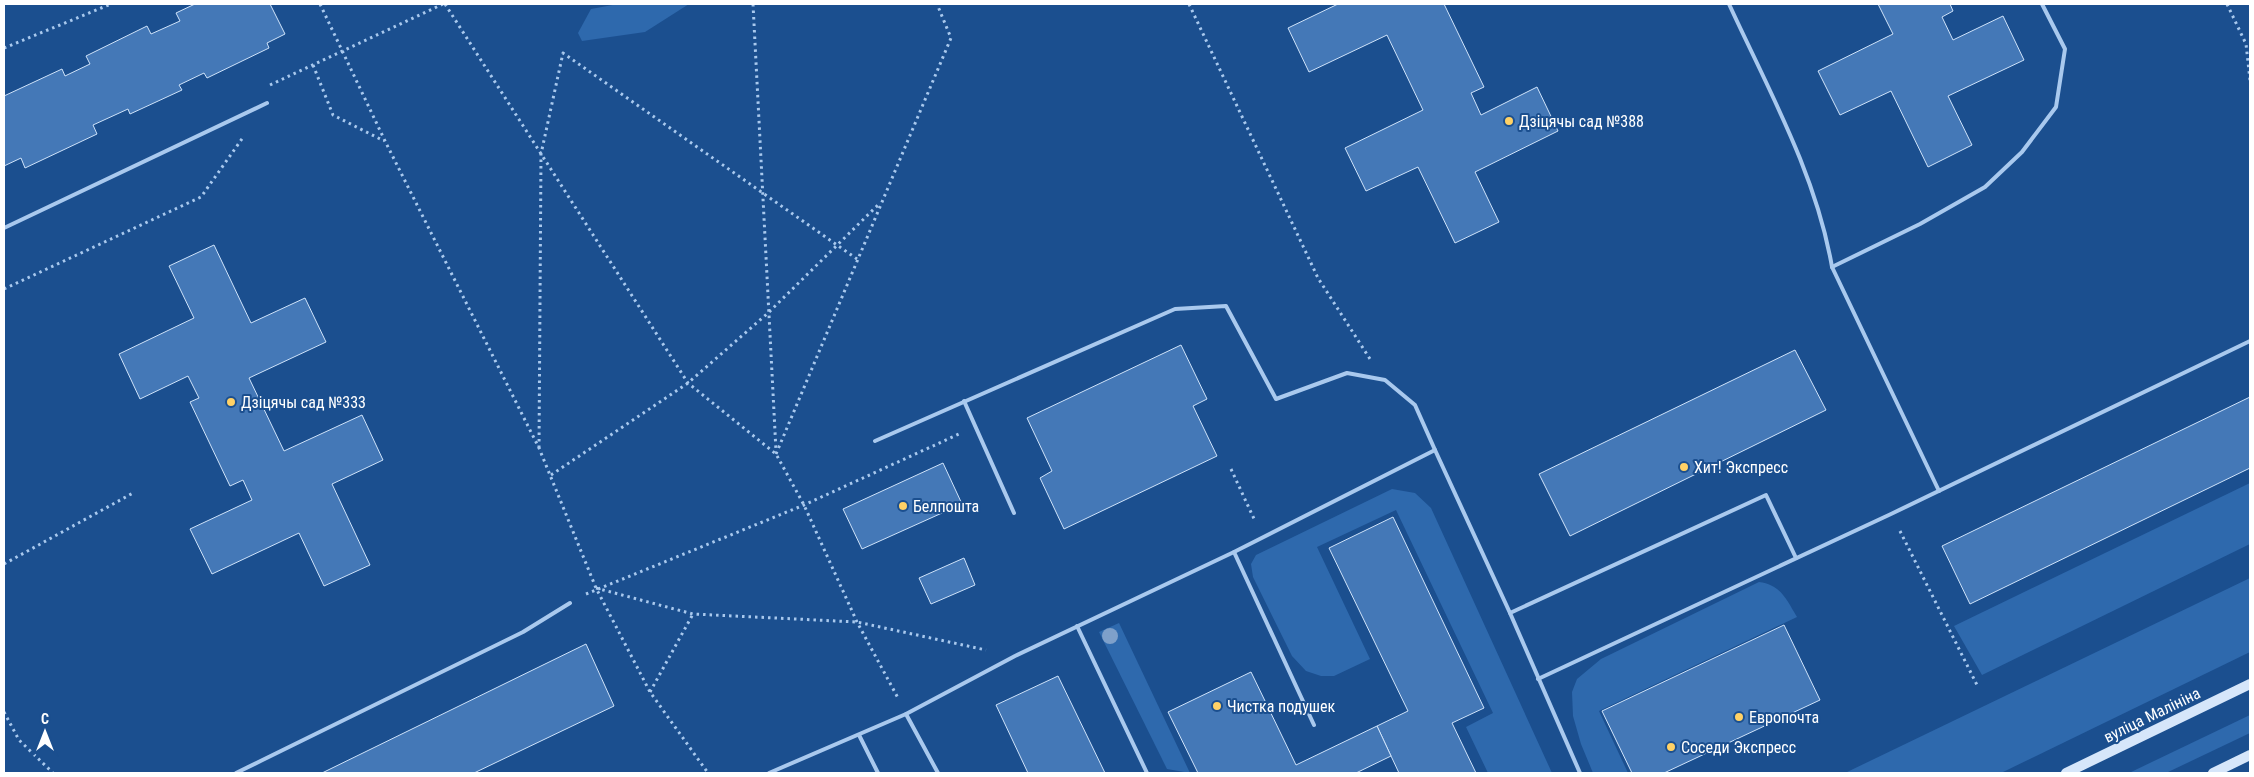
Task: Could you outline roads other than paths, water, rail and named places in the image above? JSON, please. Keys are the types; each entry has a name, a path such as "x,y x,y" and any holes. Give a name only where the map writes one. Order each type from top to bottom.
{"main road":[{"name":"вуліца Малініна","path":"2066,773 2250,684"},
{"path":"2212,773 2250,755"}],"lane":[{"path":"1729,4 1806,171 1826,229 1832,267 1938,492"},
{"path":"1832,267 1920,224 1985,187 2022,152 2056,107 2065,49 2042,4"},
{"path":"4,228 267,103"},
{"path":"875,441 1175,309 1226,306 1276,399 1347,373 1384,380 1415,405 1510,613 1580,773"},
{"path":"1538,679 1938,492 2250,341"},
{"path":"964,401 1014,513"},
{"path":"769,773 906,714 1015,656 1234,552 1435,450"},
{"path":"1510,613 1766,495 1796,558"},
{"path":"1234,552 1314,725"},
{"path":"236,773 523,632 570,602"},
{"path":"1077,626 1146,773"},
{"path":"906,714 938,773"},
{"path":"859,735 878,773"}],"place":[{"name":"Дзіцячы сад №388","path":"1509,121"},
{"name":"Дзіцячы сад №333","path":"231,402"},
{"name":"Хит! Экспресс","path":"1684,467"},
{"name":"Белпошта","path":"903,506"},
{"name":"Чистка подушек","path":"1217,706"},
{"name":"Европочта","path":"1739,717"},
{"name":"Соседи Экспресс","path":"1671,747"}]}
